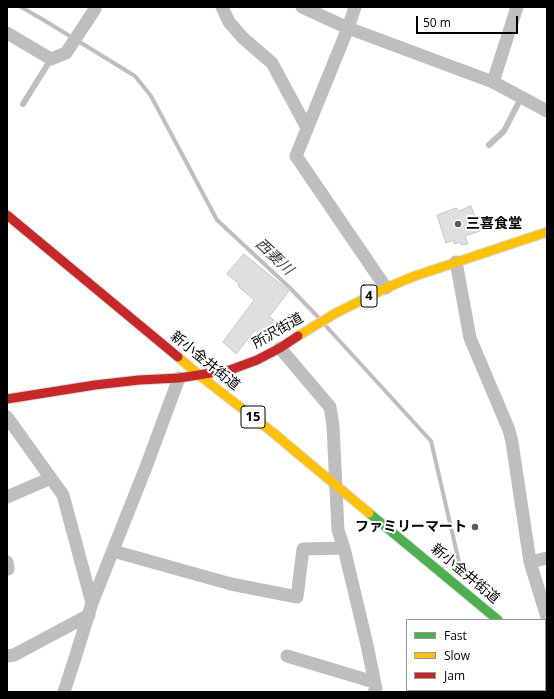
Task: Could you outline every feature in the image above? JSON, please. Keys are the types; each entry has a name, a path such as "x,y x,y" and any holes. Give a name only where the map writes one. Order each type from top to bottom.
{"main road":[{"name":"新小金井街道","path":"7,215 199,375 271,431 497,619"},
{"name":"所沢街道","path":"7,399 95,384 180,378 230,370 257,360 280,348 299,334 336,313 386,288 456,262 547,232"}],"street":[{"path":"222,7 229,22 243,38 272,63 307,128"},
{"path":"302,7 348,28 493,82 547,111"},
{"path":"355,7 348,28 296,156 386,288"},
{"path":"493,82 517,7"},
{"path":"7,32 51,59 66,53 97,8"},
{"path":"456,262 470,338 509,430 530,562 547,617"},
{"path":"280,348 330,407 333,426 338,530 344,548 377,689"},
{"path":"64,692 90,609 180,378"},
{"path":"7,417 63,495 90,609"},
{"path":"7,497 51,478"},
{"path":"113,550 230,584 297,597 303,550 344,548"},
{"path":"530,562 547,558"},
{"path":"7,656 14,654 90,609"},
{"path":"287,656 377,689"},
{"path":"546,660 547,656"}],"lane":[{"path":"23,104 51,59"},
{"path":"489,145 504,131 521,98"}],"building":[{"path":"471,206 480,231 465,236 468,244 461,245 461,242 454,244 454,240 446,243 437,215 456,208 459,211"},
{"path":"244,254 289,291 269,317 274,320 263,335 255,330 236,354 223,342 254,300 227,274"}],"waterway":[{"name":"西妻川","path":"21,7 135,76 151,96 217,220 290,288 318,317"},
{"name":"西妻川","path":"325,325 431,441 459,562"}],"traffic: fast":[{"path":"369,513 497,619"}],"traffic: slow":[{"path":"298,336 336,313 412,277 547,232"},
{"path":"178,357 271,431 369,513"}],"traffic: jam":[{"path":"7,215 178,357"},
{"path":"7,399 95,385 139,380 179,378 230,370 257,360 280,348 298,336"}],"place":[{"name":"三喜食堂","path":"458,224"},
{"name":"ファミリーマート","path":"475,527"}]}
